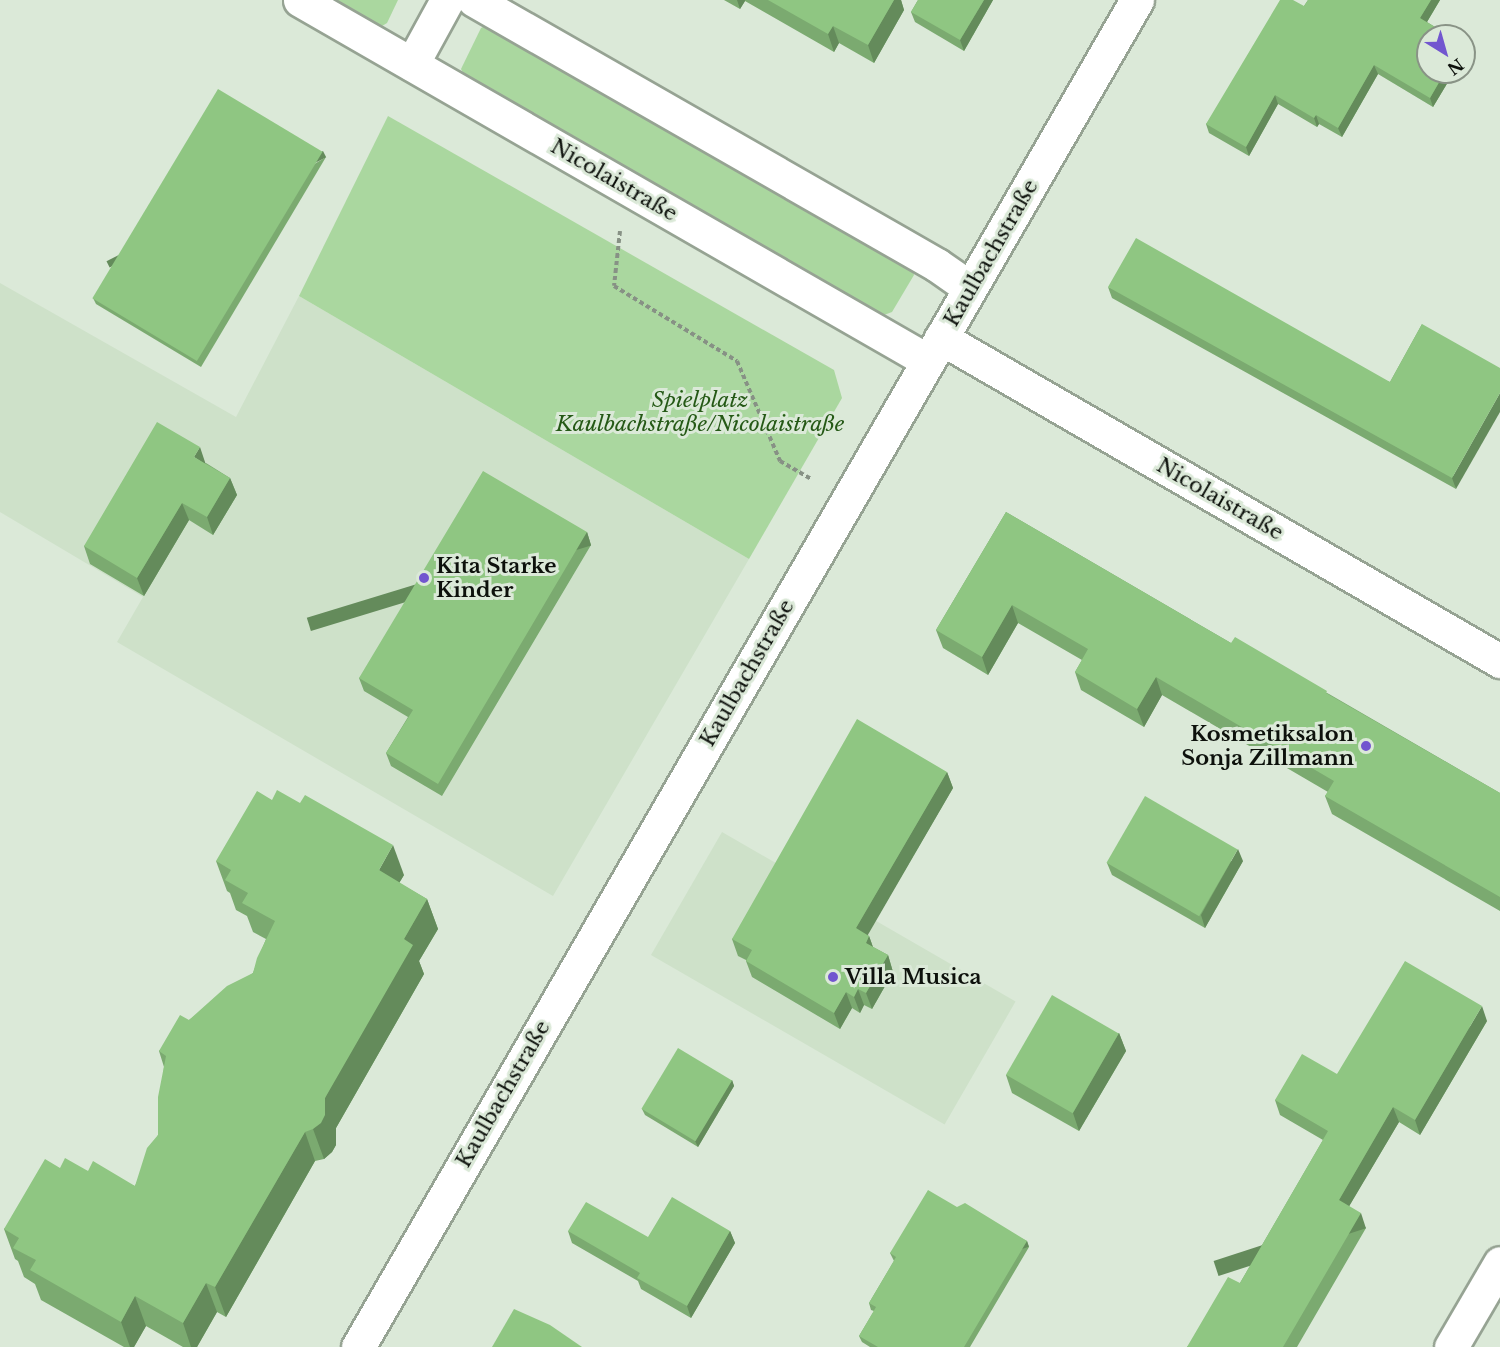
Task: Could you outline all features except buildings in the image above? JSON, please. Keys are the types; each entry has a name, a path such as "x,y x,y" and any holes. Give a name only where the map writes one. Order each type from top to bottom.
{"street":[{"name":"Nicolaistraße","path":"300,0 412,64 1500,661"},
{"path":"412,64 447,0"},
{"path":"474,0 937,265 970,288"},
{"name":"Kaulbachstraße","path":"358,1347 1137,0"},
{"path":"1451,1347 1500,1263"}],"path":[{"path":"620,228 614,286 737,361 780,461 811,479"}],"shaded area":[{"name":"Kita Starke Kinder","path":"0,283 236,417 299,296 749,559 553,896 117,642 143,597 0,512"},
{"name":"Villa Musica","path":"722,832 1016,1002 945,1124 651,955"}],"green space":[{"path":"334,0 398,0 387,23 382,26"},
{"path":"487,25 912,268 914,275 892,312 884,315 464,75 461,69 481,28"},
{"name":"Spielplatz Kaulbachstraße/Nicolaistraße","path":"388,116 834,370 842,398 749,559 299,296"}],"place":[{"name":"Kita Starke Kinder","path":"424,578"},
{"name":"Kosmetiksalon Sonja Zillmann","path":"1366,746"},
{"name":"Villa Musica","path":"833,977"}]}
